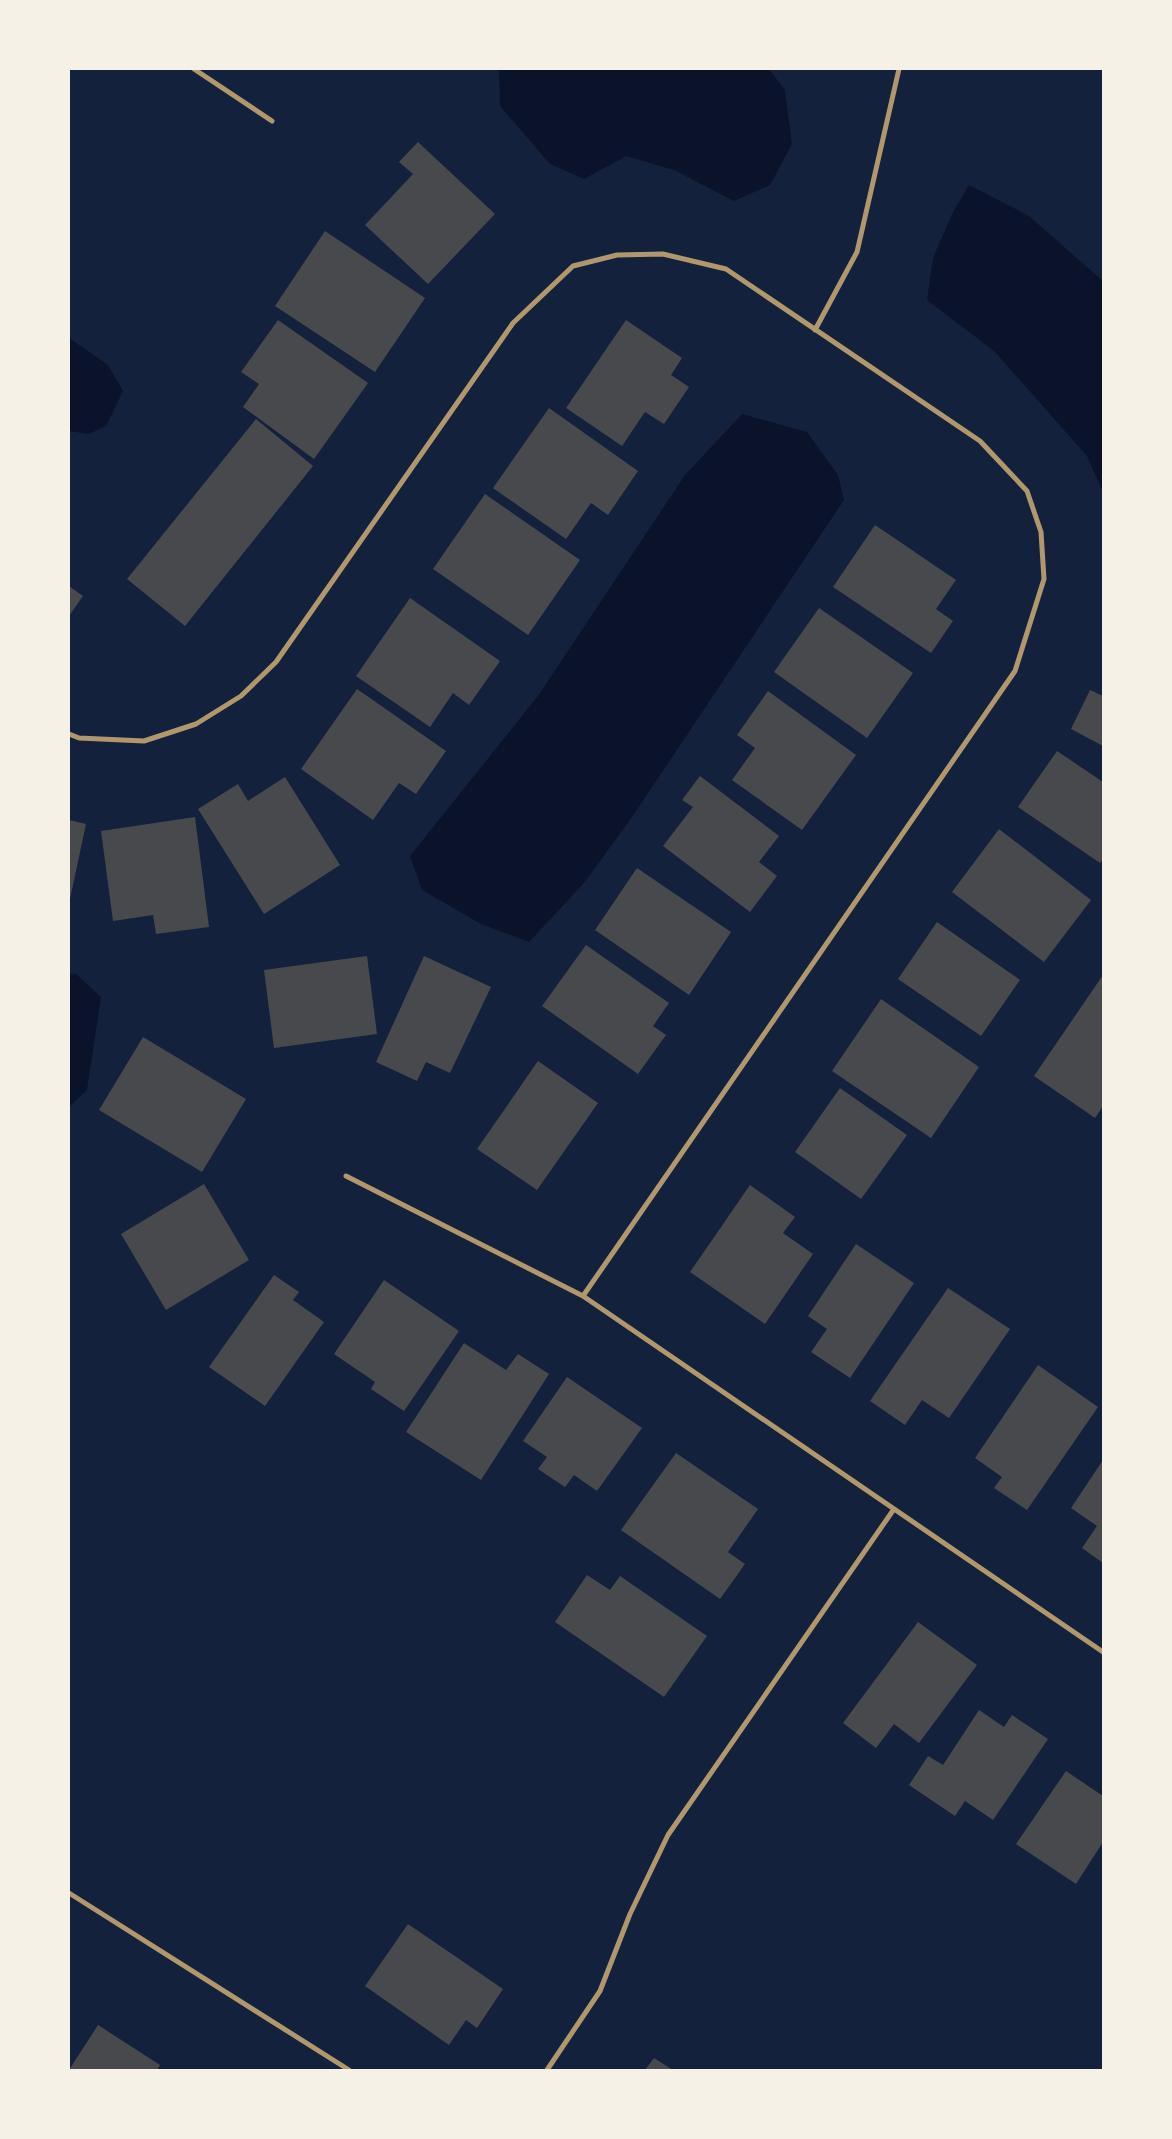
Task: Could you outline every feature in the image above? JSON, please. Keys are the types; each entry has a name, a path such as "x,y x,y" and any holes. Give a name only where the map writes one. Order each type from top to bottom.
{"street":[{"path":"194,69 272,121"},
{"path":"816,330 857,252 899,69"},
{"path":"69,734 79,738 144,741 196,724 241,696 276,662 513,323 573,266 617,255 663,254 726,269 980,441 1026,491 1040,532 1044,579 1015,671 583,1296"},
{"path":"346,1176 583,1296 1103,1652"},
{"path":"546,2070 600,1991 630,1914 668,1835 894,1509"},
{"path":"69,1893 349,2070"}],"water":[{"path":"499,69 769,69 785,90 792,144 770,185 734,201 674,170 626,156 584,179 550,164 500,106"},
{"path":"969,185 1029,216 1103,281 1103,492 1087,456 994,351 927,300 933,258 952,214"},
{"path":"69,338 108,365 123,391 106,426 89,434 69,431"},
{"path":"742,414 807,432 838,475 844,500 630,820 584,883 529,942 481,924 422,890 410,856 538,696 685,475"},
{"path":"69,973 76,974 101,997 87,1090 69,1107"}],"building":[{"path":"418,142 495,214 428,284 365,225 413,174 399,162"},
{"path":"325,231 425,298 375,372 275,306"},
{"path":"278,320 368,383 314,459 243,407 259,384 241,372"},
{"path":"626,320 682,358 671,375 689,387 664,424 645,412 622,446 566,408"},
{"path":"549,408 638,471 608,515 591,503 566,539 493,488"},
{"path":"256,419 313,466 185,626 127,579"},
{"path":"485,494 580,560 528,635 433,569"},
{"path":"875,525 956,580 936,609 953,621 931,653 833,587"},
{"path":"69,586 83,596 69,616"},
{"path":"410,598 500,661 469,705 453,693 430,727 356,676"},
{"path":"819,608 913,673 867,738 774,672"},
{"path":"357,689 446,751 416,794 399,783 373,820 301,769"},
{"path":"1090,690 1103,696 1103,746 1071,729"},
{"path":"768,691 856,755 802,830 732,780 755,748 737,735"},
{"path":"1057,751 1103,782 1103,859 1100,863 1018,807"},
{"path":"700,776 779,836 759,862 777,876 750,912 663,846 693,807 682,800"},
{"path":"285,777 340,865 264,914 198,809 238,784 248,801"},
{"path":"195,817 209,927 156,934 153,915 113,921 101,831"},
{"path":"69,820 86,824 70,899 69,899"},
{"path":"999,829 1091,900 1044,962 952,892"},
{"path":"637,868 731,932 689,995 595,930"},
{"path":"937,922 1020,980 981,1036 898,979"},
{"path":"586,945 669,1003 653,1026 666,1035 638,1074 542,1006"},
{"path":"367,956 377,1034 274,1048 264,970"},
{"path":"424,956 491,987 450,1073 426,1062 417,1081 376,1062"},
{"path":"1103,975 1103,1106 1095,1118 1034,1076"},
{"path":"881,999 979,1067 931,1138 832,1071"},
{"path":"143,1037 246,1099 202,1172 99,1110"},
{"path":"538,1061 598,1103 537,1190 477,1149"},
{"path":"840,1088 907,1135 861,1199 795,1152"},
{"path":"204,1184 249,1260 166,1310 121,1234"},
{"path":"750,1185 795,1217 783,1233 813,1254 765,1324 690,1272"},
{"path":"856,1244 914,1283 850,1378 811,1352 827,1329 808,1316"},
{"path":"274,1275 299,1292 293,1300 324,1322 265,1406 209,1367"},
{"path":"384,1280 459,1331 404,1411 371,1389 375,1382 334,1354"},
{"path":"948,1288 1010,1329 949,1418 922,1400 905,1425 870,1401"},
{"path":"464,1343 506,1370 518,1354 549,1374 481,1480 406,1432"},
{"path":"1038,1365 1098,1407 1027,1510 994,1488 1002,1477 975,1458"},
{"path":"567,1377 642,1428 597,1491 574,1475 565,1487 538,1469 547,1457 523,1441"},
{"path":"676,1453 758,1509 728,1552 745,1564 720,1599 621,1530"},
{"path":"1103,1460 1103,1563 1082,1548 1097,1526 1071,1508"},
{"path":"587,1575 610,1590 620,1576 707,1636 664,1697 555,1622"},
{"path":"918,1622 977,1665 919,1743 894,1724 876,1748 843,1723"},
{"path":"979,1710 1004,1727 1012,1715 1048,1739 993,1820 965,1801 955,1816 909,1785 928,1756 943,1765"},
{"path":"1066,1771 1103,1796 1103,1842 1076,1884 1016,1844"},
{"path":"408,1924 503,1989 477,2028 466,2020 449,2045 365,1986"},
{"path":"98,2025 160,2065 157,2070 69,2070"},
{"path":"654,2058 673,2070 645,2070"}]}
